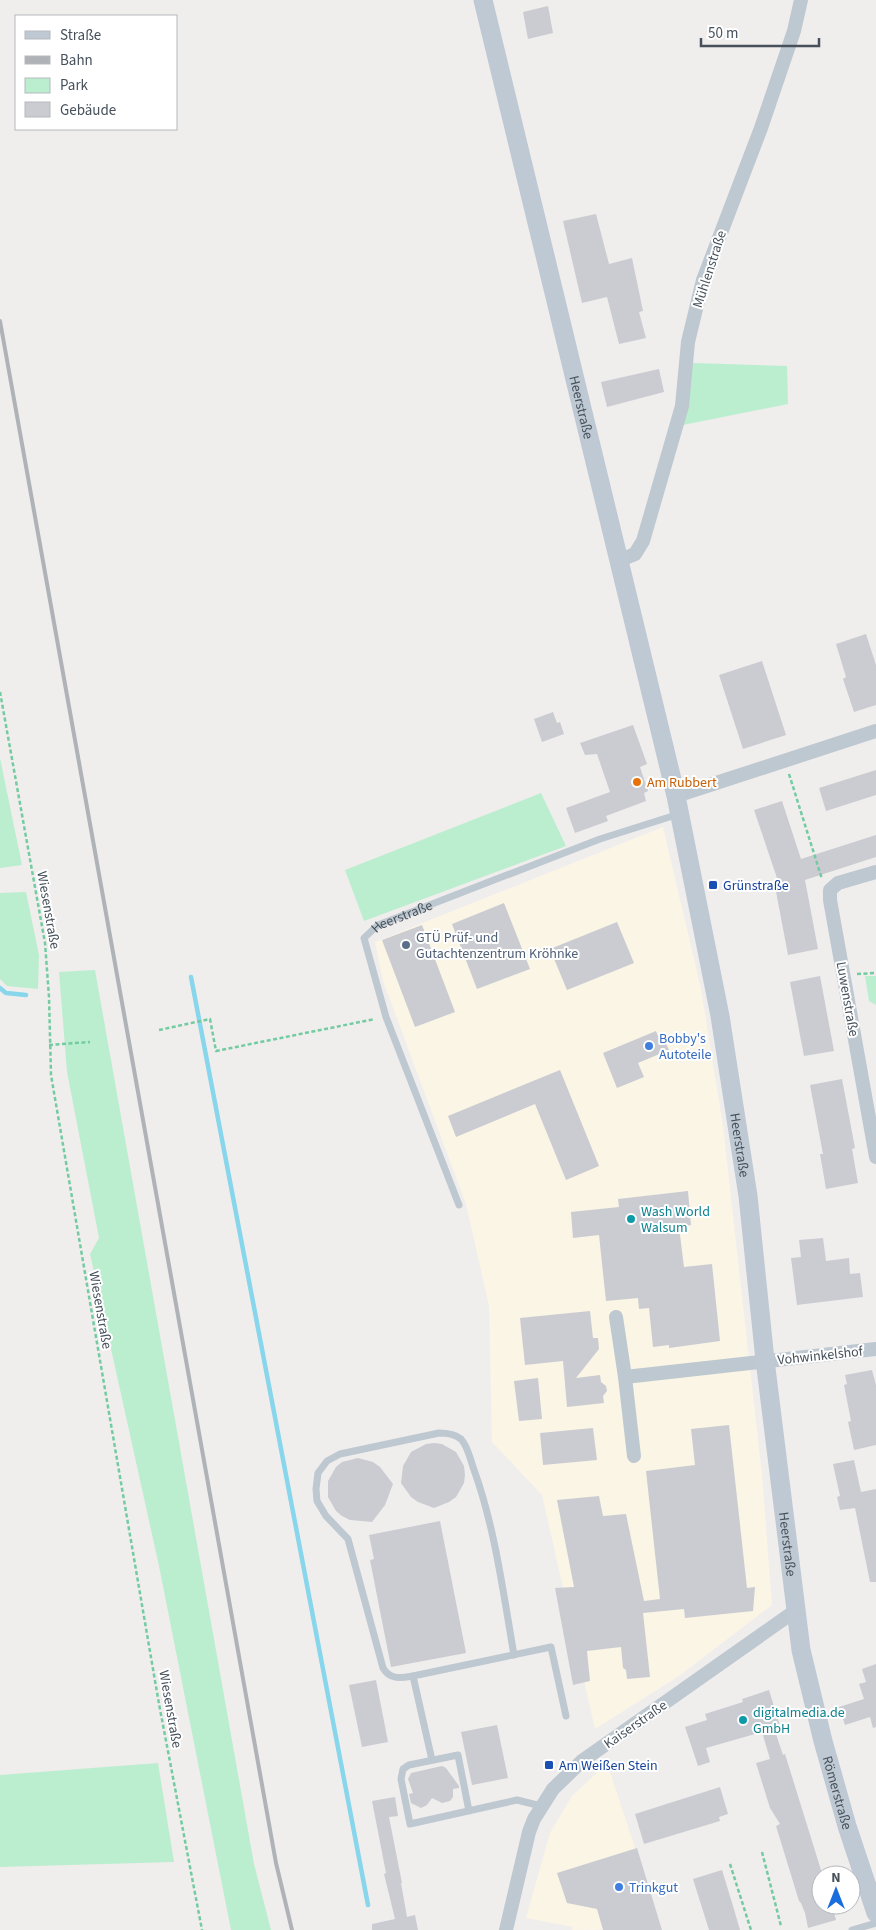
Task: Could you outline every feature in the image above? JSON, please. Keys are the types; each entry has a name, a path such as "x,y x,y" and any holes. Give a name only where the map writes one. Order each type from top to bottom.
{"main road":[{"name":"Heerstraße","path":"483,0 678,805 720,1016 748,1196 765,1360 795,1611"},
{"name":"Römerstraße","path":"795,1611 801,1650 814,1709 876,1913"}],"street":[{"name":"Mühlenstraße","path":"618,561 635,554 643,541 682,406 688,342 702,280 761,128 794,31 801,0"},
{"path":"678,805 785,761 876,731"},
{"path":"830,890 838,883 876,872"},
{"name":"Luwenstraße","path":"830,890 830,900 876,1157"},
{"path":"616,1317 634,1456"},
{"name":"Vohwinkelshof","path":"765,1360 876,1349"},
{"path":"625,1377 765,1360"},
{"name":"Kaiserstraße","path":"506,1930 529,1832 541,1806 553,1789 582,1761 795,1611"}],"lane":[{"name":"Heerstraße","path":"459,1205 386,1016 364,938 378,925 600,839 678,805"},
{"path":"514,1655 493,1537 483,1494 466,1447 459,1438 447,1433 439,1433 340,1454 327,1462 318,1473 317,1501 326,1516 348,1539 383,1668 386,1673 392,1677 413,1676 514,1655 551,1647 566,1716"},
{"path":"413,1676 432,1760"},
{"path":"470,1811 458,1755 409,1765 403,1769 401,1773 410,1824 470,1811 517,1800 541,1806"},
{"path":"852,1930 876,1923"}],"path":[{"name":"Wiesenstraße","path":"0,692 45,943 50,997 49,1045 51,1076 145,1612 159,1704 202,1930"},
{"path":"785,761 821,878 830,890"},
{"path":"843,974 876,973"},
{"path":"159,1030 210,1019 216,1052 386,1016"},
{"path":"49,1045 90,1042"},
{"path":"762,1852 781,1926"},
{"path":"730,1864 751,1930"}],"shaded area":[{"path":"663,827 701,989 723,1126 762,1475 772,1605 679,1676 595,1729 542,1495 492,1442 489,1306 466,1204 383,981 375,942"},
{"path":"607,1763 662,1929 572,1930 573,1927 526,1918 550,1833 572,1796"}],"green space":[{"path":"693,363 787,366 788,404 683,425"},
{"path":"0,758 22,865 0,868"},
{"path":"541,793 566,846 364,921 345,870"},
{"path":"26,892 39,955 38,989 7,986 0,979 0,893"},
{"path":"95,970 254,1864 271,1930 231,1930 159,1566 90,1254 99,1238 67,1072 59,972"},
{"path":"865,976 876,976 876,1005 869,1001"},
{"path":"158,1763 174,1862 0,1867 0,1775"}],"building":[{"path":"548,6 553,33 528,39 523,12"},
{"path":"596,214 609,264 632,258 643,311 639,312 646,338 619,344 607,297 582,303 563,221"},
{"path":"659,369 664,392 607,407 601,382"},
{"path":"866,634 876,665 876,705 854,712 843,679 846,677 836,644"},
{"path":"762,661 786,735 743,749 719,675"},
{"path":"553,712 557,723 560,722 564,734 542,742 534,719"},
{"path":"633,725 647,764 640,767 648,791 644,793 646,801 606,816 608,821 575,833 566,808 610,792 597,754 585,755 580,743"},
{"path":"876,770 876,795 826,811 819,788"},
{"path":"782,801 801,859 876,835 876,857 805,880 818,949 788,955 774,881 778,881 754,810"},
{"path":"504,903 530,969 477,989 452,924"},
{"path":"617,922 634,963 567,990 550,949"},
{"path":"422,925 455,1012 415,1027 382,940"},
{"path":"820,976 834,1051 804,1056 790,982"},
{"path":"656,1031 658,1036 664,1039 669,1050 638,1063 644,1077 617,1088 603,1053"},
{"path":"560,1070 599,1166 566,1180 535,1104 456,1137 448,1116"},
{"path":"842,1079 855,1148 852,1149 858,1183 826,1189 820,1154 823,1154 810,1085"},
{"path":"688,1191 691,1225 679,1227 684,1267 712,1264 720,1341 669,1348 669,1345 653,1347 649,1308 639,1309 638,1298 606,1301 599,1235 573,1238 571,1212 619,1207 618,1199"},
{"path":"823,1238 826,1261 849,1258 850,1274 860,1273 863,1297 797,1305 791,1258 801,1257 799,1240"},
{"path":"590,1311 593,1338 598,1338 599,1349 576,1378 600,1375 601,1382 606,1386 607,1391 603,1396 604,1403 567,1407 563,1361 525,1365 520,1318"},
{"path":"872,1370 876,1385 876,1445 854,1450 848,1422 851,1421 844,1385 847,1384 845,1375"},
{"path":"538,1378 542,1419 519,1421 514,1381"},
{"path":"729,1425 747,1588 755,1587 753,1611 685,1618 684,1609 643,1613 650,1677 627,1679 626,1670 623,1668 621,1647 587,1651 590,1681 573,1685 555,1588 574,1587 557,1500 599,1496 603,1516 626,1514 644,1601 660,1599 646,1471 695,1465 691,1429"},
{"path":"593,1428 597,1460 543,1465 540,1433"},
{"path":"426,1444 442,1444 456,1452 464,1466 465,1475 464,1483 456,1497 434,1508 411,1497 401,1483 403,1466 411,1452"},
{"path":"358,1458 373,1462 380,1467 393,1484 385,1505 372,1522 350,1520 342,1516 336,1511 328,1497 328,1481 336,1467 342,1462"},
{"path":"854,1460 861,1492 876,1489 876,1582 870,1582 855,1508 840,1510 837,1497 840,1496 833,1464"},
{"path":"440,1521 466,1653 391,1667 370,1560 374,1559 369,1535"},
{"path":"876,1664 876,1727 873,1728 870,1717 845,1725 839,1707 864,1699 859,1684 866,1682 862,1669"},
{"path":"376,1680 388,1742 362,1747 349,1685"},
{"path":"769,1690 780,1726 774,1728 783,1755 785,1754 819,1865 811,1865 811,1915 835,1915 836,1920 808,1928 805,1913 799,1901 776,1826 780,1824 770,1808 756,1763 770,1759 762,1732 706,1748 710,1762 698,1766 685,1727 707,1720 705,1714 743,1702 742,1699"},
{"path":"497,1725 508,1778 472,1785 461,1732"},
{"path":"442,1766 446,1768 459,1786 459,1788 453,1789 453,1797 450,1801 442,1803 432,1798 427,1805 421,1808 411,1803 409,1794 413,1793 408,1779 411,1773"},
{"path":"720,1787 728,1814 719,1817 720,1821 644,1844 635,1814"},
{"path":"395,1797 398,1816 389,1817 407,1917 415,1915 418,1930 372,1930 372,1924 395,1919 384,1874 386,1873 372,1801"},
{"name":"Trinkgut","path":"637,1848 662,1930 603,1930 597,1909 567,1903 557,1873"},
{"path":"722,1870 740,1930 709,1930 693,1879"}],"waterway":[{"path":"191,977 368,1905"},
{"path":"0,988 6,993 26,995"}],"railway":[{"path":"0,321 276,1863 292,1930"}],"place":[{"name":"Am Rubbert","path":"637,782"},
{"name":"Grünstraße","path":"713,885"},
{"name":"GTÜ Prüf- und Gutachtenzentrum Kröhnke","path":"406,945"},
{"name":"Bobby's Autoteile","path":"649,1046"},
{"name":"Wash World Walsum","path":"631,1219"},
{"name":"digitalmedia.de GmbH","path":"743,1720"},
{"name":"Am Weißen Stein","path":"549,1765"},
{"name":"Trinkgut","path":"619,1887"}]}
